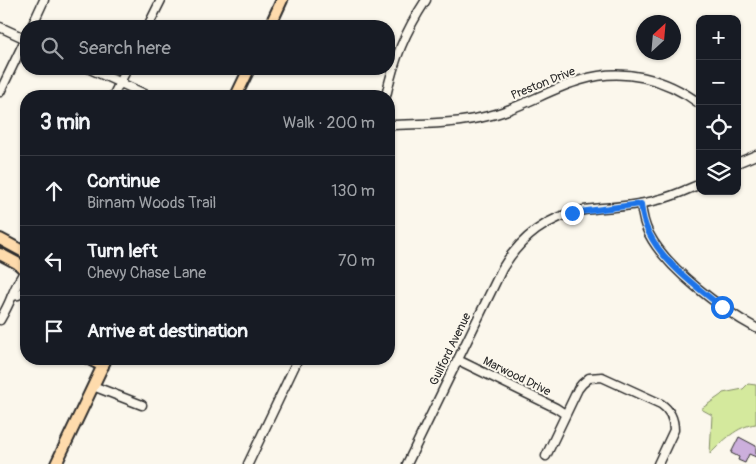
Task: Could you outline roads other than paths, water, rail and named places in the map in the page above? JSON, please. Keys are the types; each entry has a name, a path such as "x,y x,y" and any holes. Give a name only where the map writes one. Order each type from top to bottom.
{"main road":[{"path":"273,20 282,0"},
{"path":"239,90 246,75"},
{"path":"0,239 20,251"},
{"path":"0,254 20,265"},
{"path":"56,464 103,365"}],"street":[{"path":"35,20 44,0"},
{"path":"151,20 161,0"},
{"path":"395,61 410,25 426,0"},
{"path":"0,27 20,36"},
{"path":"0,92 20,51"},
{"name":"Preston Drive","path":"395,125 454,122 493,115 580,80 611,74 637,76 663,83 681,91 696,101"},
{"path":"103,75 136,90"},
{"path":"116,90 124,75"},
{"path":"387,90 391,75"},
{"path":"741,162 756,155"},
{"name":"Guilford Avenue","path":"408,464 502,269 517,246 532,232 563,215 583,210 641,204 678,194 696,186"},
{"path":"641,204 649,234 666,258 712,299 756,328"},
{"path":"0,320 20,279"},
{"path":"12,296 20,294"},
{"name":"Marwood Drive","path":"458,360 565,414"},
{"path":"248,464 295,365"},
{"path":"546,456 565,414 582,384 589,378 602,377 661,404 668,410 673,419 674,430 658,464"},
{"path":"93,386 142,405"}]}
